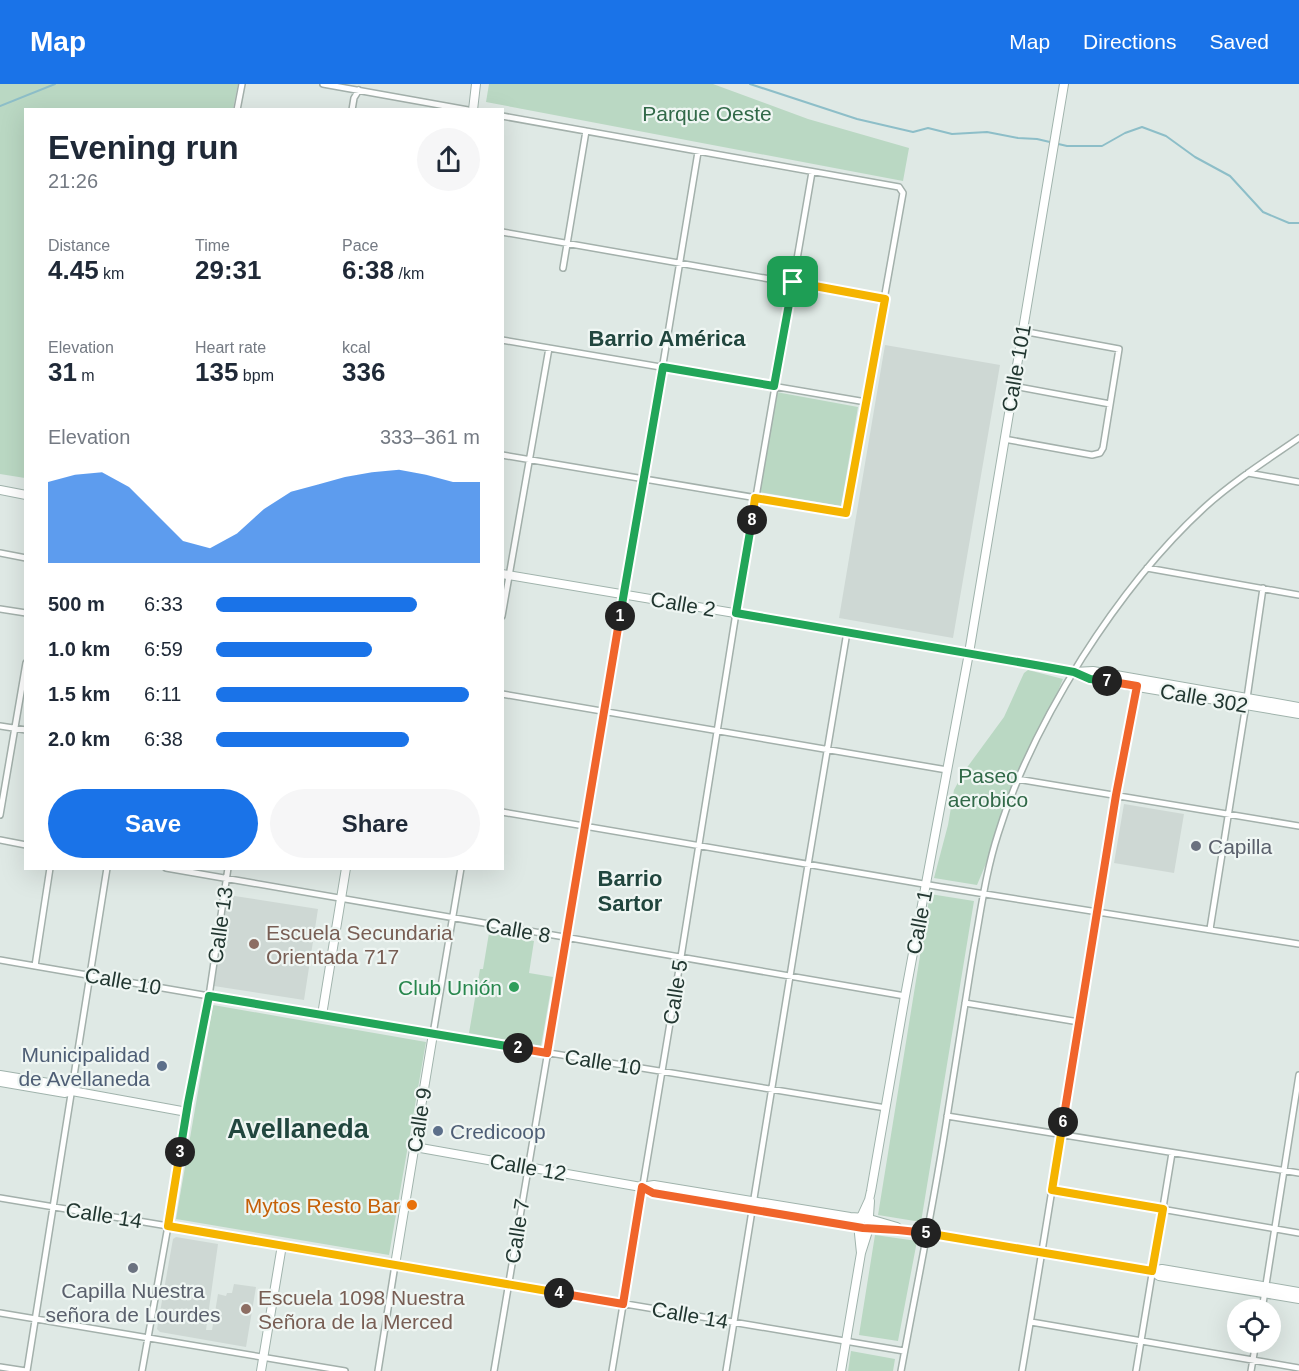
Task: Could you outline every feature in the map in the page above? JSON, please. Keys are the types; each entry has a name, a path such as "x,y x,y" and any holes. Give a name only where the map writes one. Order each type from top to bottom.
{"street":[{"path":"237,108 242,84"},
{"path":"323,84 457,108"},
{"path":"473,108 476,84"},
{"name":"Calle 101","path":"969,653 1064,84"},
{"path":"352,108 354,98 359,90"},
{"path":"504,116 899,188 903,193 846,513 504,455"},
{"path":"563,268 586,131"},
{"name":"Calle 7","path":"494,1371 698,152"},
{"name":"Calle 5","path":"612,1371 755,498 812,172"},
{"path":"504,232 885,299"},
{"path":"1004,439 1092,455 1100,453 1103,448 1119,349 1022,330"},
{"path":"504,340 866,402"},
{"path":"504,596 549,348"},
{"path":"1013,386 1110,404"},
{"path":"901,1371 927,1233 983,893 997,836 1017,779 1044,724 1074,672 1120,602 1147,568 1204,508 1248,473 1299,438"},
{"path":"1248,473 1299,482"},
{"path":"0,490 24,495"},
{"path":"0,553 24,558"},
{"path":"1147,568 1299,595"},
{"name":"Calle 2","path":"506,575 969,653"},
{"path":"1210,929 1263,588"},
{"path":"0,609 24,613"},
{"path":"726,1371 847,632"},
{"name":"Calle 302","path":"969,653 1074,672 1093,671 1137,683 1246,701 1299,707"},
{"name":"Calle 1","path":"861,1253 859,1227 871,1191 969,653"},
{"path":"0,815 24,675"},
{"path":"1023,1371 1116,795 1137,683"},
{"path":"504,694 947,770"},
{"name":"Calle 302","path":"1246,701 1299,714"},
{"path":"0,726 24,730"},
{"path":"1017,779 1299,826"},
{"path":"504,812 808,865 1299,944"},
{"path":"0,840 24,845"},
{"path":"35,966 50,870"},
{"path":"0,1367 26,1371 107,870"},
{"name":"Calle 8","path":"177,870 905,996"},
{"name":"Calle 13","path":"141,1371 209,996 228,870"},
{"path":"322,1015 346,870"},
{"name":"Calle 9","path":"378,1371 461,870"},
{"name":"Calle 10","path":"0,960 886,1108"},
{"path":"965,1003 1079,1022"},
{"path":"0,1075 67,1086 72,1091"},
{"path":"1264,1299 1299,1075"},
{"path":"0,1082 65,1093 72,1091 187,1112"},
{"path":"947,1116 1299,1173"},
{"name":"Calle 12","path":"415,1147 642,1187 654,1185 859,1227 912,1231"},
{"path":"1136,1371 1172,1153"},
{"path":"1052,1190 1299,1233"},
{"name":"Calle 1","path":"842,1371 861,1253 869,1228 871,1191"},
{"name":"Calle 14","path":"0,1198 904,1351"},
{"name":"Calle 12","path":"753,1205 861,1217 912,1231"},
{"path":"912,1231 1152,1271 1162,1269 1299,1299"},
{"path":"261,1371 282,1245"},
{"path":"1265,1290 1299,1292"},
{"path":"0,1313 345,1371"},
{"path":"1031,1322 1299,1368"},
{"path":"1251,1371 1254,1353"}],"shaded area":[{"path":"885,345 1000,365 953,638 839,618"},
{"path":"1124,804 1184,814 1174,873 1114,863"},
{"path":"228,895 318,909 304,1000 214,986"},
{"path":"176,1237 218,1244 206,1330 212,1330 218,1294 226,1296 227,1293 232,1293 234,1284 256,1287 246,1347 160,1332 157,1329 173,1239"}],"green space":[{"path":"0,84 238,84 233,108 24,108 24,478 0,474"},
{"name":"Parque Oeste","path":"489,84 713,84 808,119 909,148 903,181 486,102"},
{"path":"776,392 858,407 841,506 759,492"},
{"name":"Paseo aerobico","path":"1028,670 1063,679 977,885 934,878 948,825 954,790 963,773 1004,717 1024,673"},
{"path":"930,894 974,901 921,1222 878,1215"},
{"name":"Club Unión","path":"489,933 534,941 529,973 553,977 541,1046 469,1033"},
{"path":"213,1005 426,1042 389,1255 176,1219"},
{"path":"875,1235 917,1241 898,1341 859,1335"},
{"path":"851,1351 895,1359 893,1371 848,1371"}],"waterway":[{"path":"0,106 55,84"},
{"path":"750,84 857,119 913,132 928,128 952,134 987,132 1067,146 1102,146 1125,133 1142,127 1166,136 1195,157 1230,176 1263,212 1289,223 1299,223"}],"place":[{"name":"Capilla","path":"1196,846"},
{"name":"Escuela Secundaria Orientada 717","path":"254,944"},
{"name":"Club Unión","path":"514,987"},
{"name":"Municipalidad de Avellaneda","path":"162,1066"},
{"name":"Credicoop","path":"438,1131"},
{"name":"Mytos Resto Bar","path":"412,1205"},
{"name":"Capilla Nuestra señora de Lourdes","path":"133,1268"},
{"name":"Escuela 1098 Nuestra Señora de la Merced","path":"246,1309"}],"district":[{"name":"Barrio América","path":"667,338"},
{"name":"Barrio Sartor","path":"630,890"},
{"name":"Avellaneda","path":"298,1129"}],"route":[{"path":"793,282 885,299 846,513 755,498 736,613 971,653 1074,672 1090,679 1137,686 1116,795 1052,1190 1163,1209 1152,1271 912,1231 863,1228 653,1193 642,1187 623,1304 168,1226 188,1103 209,996 547,1053 663,367 774,386 793,282"}]}
